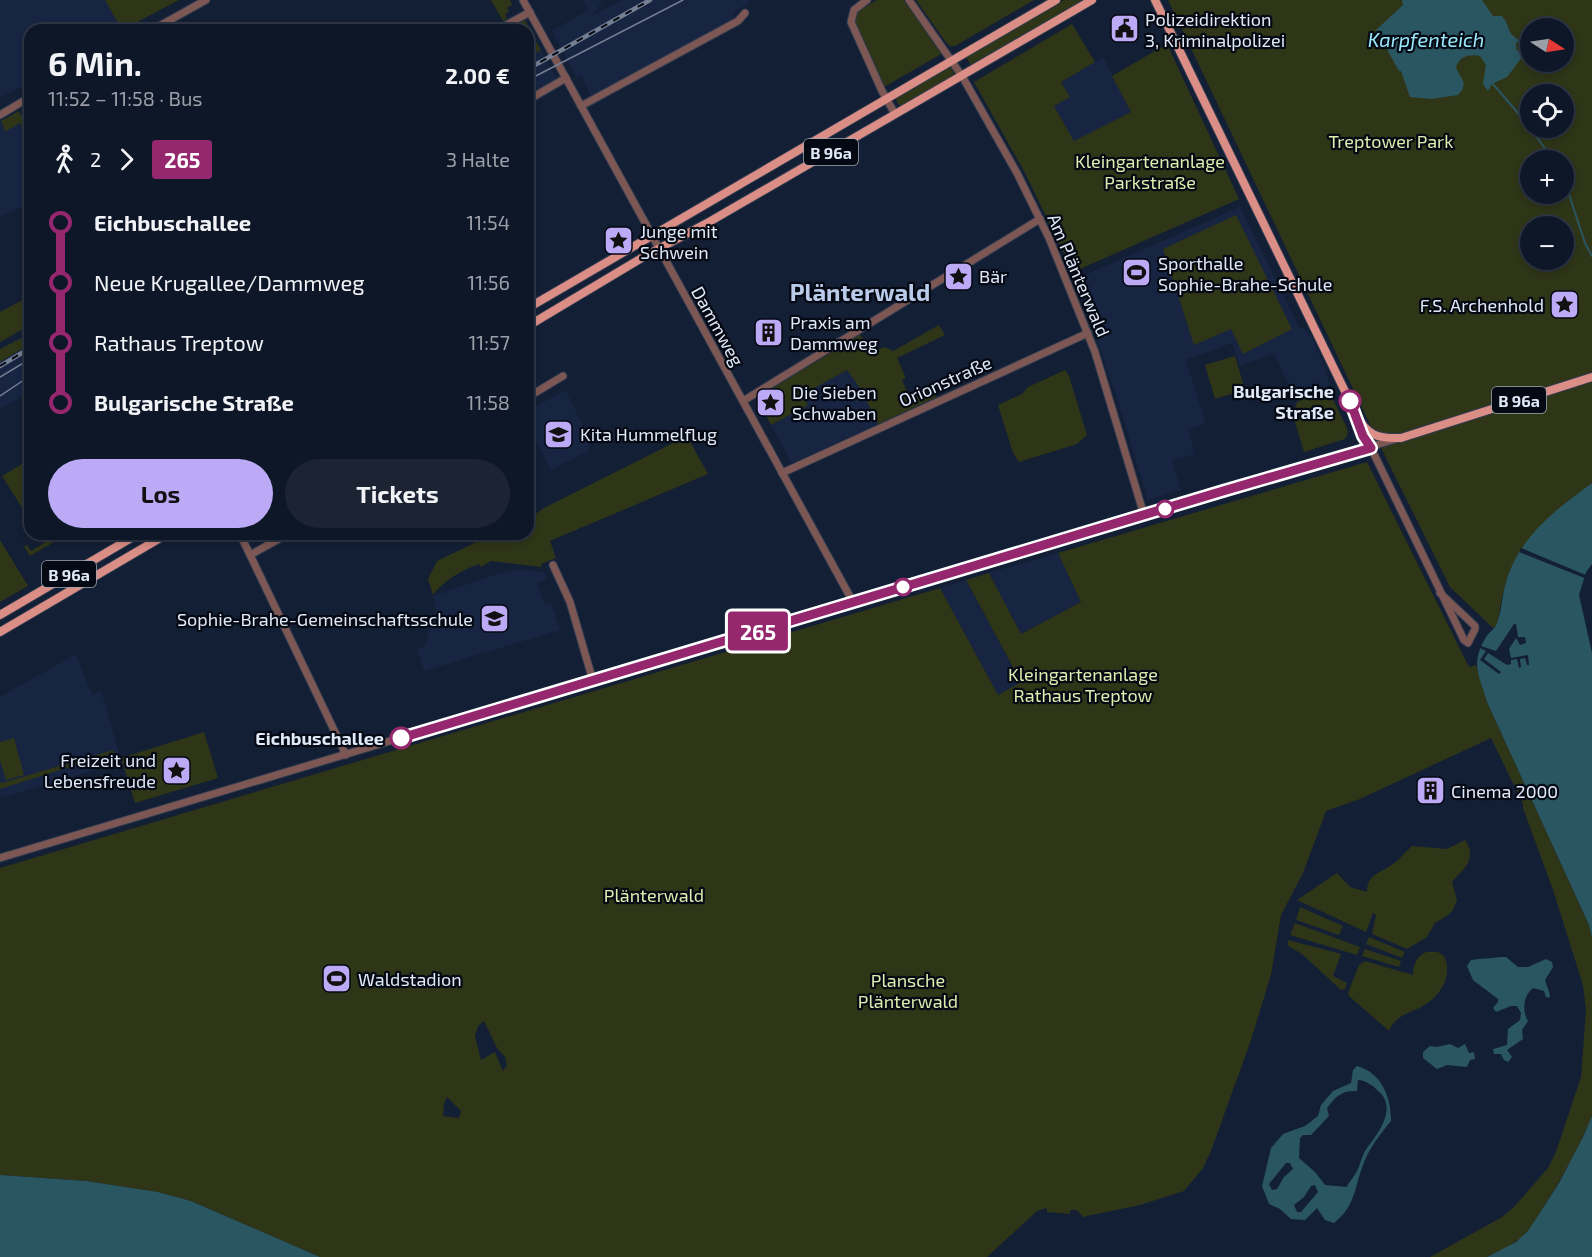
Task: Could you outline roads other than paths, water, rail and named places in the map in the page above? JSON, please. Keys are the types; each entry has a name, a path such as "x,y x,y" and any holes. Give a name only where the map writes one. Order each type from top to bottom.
{"main road":[{"name":"B 96a","path":"534,305 1056,0"},
{"name":"B 96a","path":"534,322 1092,0"},
{"name":"B 96a","path":"1155,0 1364,428 1375,435 1386,438 1401,438 1592,377"},
{"name":"B 96a","path":"0,615 128,540"},
{"name":"B 96a","path":"0,632 157,540"}],"street":[{"path":"163,24 206,0"},
{"name":"Dammweg","path":"523,0 853,602"},
{"path":"867,0 854,10 851,22 895,114"},
{"name":"Am Plänterwald","path":"909,0 962,76 1017,173 1040,219 1088,333 1144,515"},
{"path":"508,24 530,12"},
{"path":"581,106 738,21 745,13"},
{"path":"534,97 566,78"},
{"path":"0,115 24,103"},
{"path":"742,401 1040,219"},
{"name":"Orionstraße","path":"782,473 1088,333"},
{"path":"534,393 563,376"},
{"path":"1356,414 1363,436 1371,448 1440,592 1464,640 1468,643 1475,626 1440,592"},
{"path":"0,858 1401,438"},
{"path":"243,540 346,755"},
{"path":"250,555 277,540"},
{"path":"553,565 570,602 593,681"}],"water":[{"name":"Karpfenteich","path":"1402,0 1482,0 1493,16 1502,16 1512,34 1520,41 1516,43 1516,49 1520,52 1520,60 1507,77 1492,84 1488,91 1483,84 1486,65 1480,56 1472,55 1462,58 1456,67 1464,84 1458,95 1431,99 1410,97 1401,71 1376,30 1403,5"},
{"path":"1592,483 1592,564 1586,572 1579,595 1592,653 1592,937 1589,925 1487,702 1477,662 1481,646 1496,625 1506,582 1520,551 1540,525"},
{"path":"1506,957 1518,967 1528,967 1546,959 1552,962 1553,967 1545,980 1549,998 1546,997 1544,991 1533,988 1525,999 1524,1008 1528,1021 1522,1030 1523,1039 1507,1050 1512,1057 1508,1062 1501,1054 1494,1054 1493,1049 1507,1045 1508,1029 1520,1020 1521,1013 1517,1006 1496,1012 1493,1008 1498,999 1473,980 1467,966 1471,960"},
{"path":"1450,1044 1458,1048 1465,1044 1469,1053 1474,1052 1475,1059 1470,1060 1467,1067 1447,1065 1437,1069 1423,1058 1423,1052 1430,1046"},
{"path":"1357,1066 1366,1069 1379,1080 1387,1095 1391,1121 1367,1155 1351,1202 1334,1223 1325,1220 1317,1208 1305,1220 1291,1219 1280,1209 1269,1204 1262,1186 1271,1148 1283,1134 1305,1126 1318,1116 1321,1105 1333,1091 1351,1083 1353,1070","holes":["1358,1080 1371,1085 1383,1095 1387,1111 1385,1118 1347,1187 1325,1185 1315,1172 1299,1158 1300,1138 1303,1135 1311,1135 1329,1116 1327,1108 1336,1097 1343,1093 1357,1091","1286,1163 1290,1163 1293,1169 1284,1177 1277,1189 1272,1190 1269,1184","1315,1185 1318,1192 1301,1212 1297,1212 1294,1205 1304,1197 1311,1186"]},
{"path":"1592,1116 1592,1257 1487,1257 1516,1242 1528,1231 1559,1183"},
{"path":"0,1175 86,1181 158,1192 191,1201 320,1257 0,1257"}],"waterway":[{"path":"1492,83 1546,150"},
{"path":"1572,204 1585,243 1592,256"}],"tram line":[{"path":"534,77 683,0"},
{"path":"0,377 24,363"},
{"path":"0,396 24,380"}],"railway":[{"path":"534,66 650,0"},
{"path":"0,366 24,352"}],"place":[{"name":"Polizeidirektion 3, Kriminalpolizei","path":"1124,29"},
{"name":"Junge mit Schwein","path":"619,241"},
{"name":"Sporthalle Sophie-Brahe-Schule","path":"1137,273"},
{"name":"Bär","path":"958,276"},
{"name":"F.S. Archenhold","path":"1565,305"},
{"name":"Praxis am Dammweg","path":"769,332"},
{"name":"Bulgarische Straße","path":"1350,401"},
{"name":"Die Sieben Schwaben","path":"771,402"},
{"name":"Kita Hummelflug","path":"559,434"},
{"name":"Sophie-Brahe-Gemeinschaftsschule","path":"494,619"},
{"name":"Eichbuschallee","path":"401,738"},
{"name":"Freizeit und Lebensfreude","path":"177,770"},
{"name":"Cinema 2000","path":"1430,791"},
{"name":"Waldstadion","path":"337,979"}],"district":[{"name":"Plänterwald","path":"860,291"}],"park label":[{"name":"Treptower Park","path":"1391,141"},
{"name":"Kleingartenanlage Parkstraße","path":"1150,171"},
{"name":"Kleingartenanlage Rathaus Treptow","path":"1083,684"},
{"name":"Plansche Plänterwald","path":"908,990"}]}
